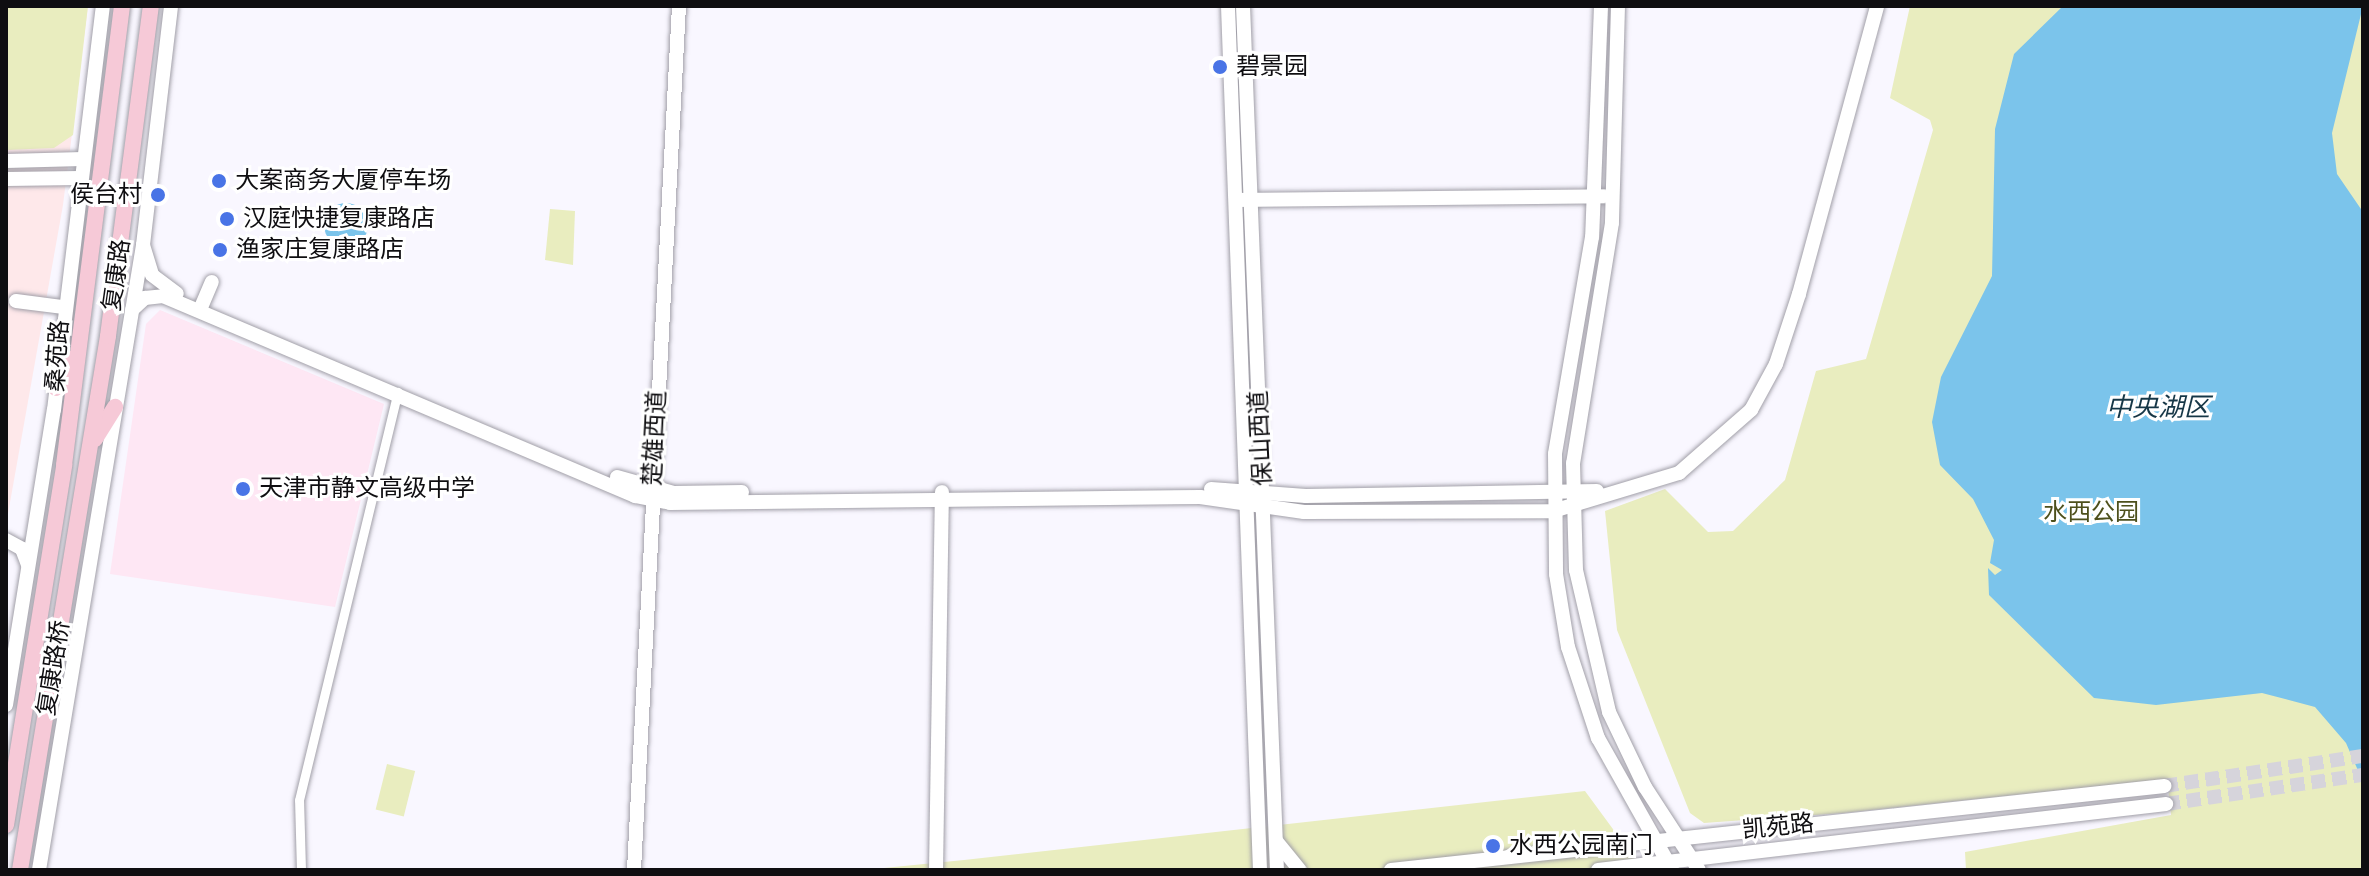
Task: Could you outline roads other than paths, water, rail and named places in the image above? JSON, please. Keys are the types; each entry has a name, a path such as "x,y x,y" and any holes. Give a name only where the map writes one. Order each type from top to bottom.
{"highway":[{"name":"复康路","path":"66,444 122,6"},
{"name":"复康路","path":"87,467 108,336 151,6"},
{"path":"56,388 76,354"},
{"path":"90,447 115,407"},
{"name":"复康路桥","path":"6,825 66,444"},
{"name":"复康路桥","path":"20,870 87,467"}],"main road":[{"name":"桑苑路","path":"6,705 54,410 62,307 103,6"},
{"path":"39,870 143,245 171,6"},
{"name":"楚雄西道","path":"634,870 679,6"},
{"name":"保山西道","path":"1228,6 1245,200"},
{"name":"保山西道","path":"1243,6 1245,200 1277,870"},
{"path":"1601,6 1595,196 1553,494 1560,608 1581,695 1651,841 1679,864"},
{"path":"1618,6 1613,197 1572,499 1576,570 1598,676 1626,750 1675,838 1679,864"},
{"path":"1257,496 1304,512 1553,511 1572,499 1679,473 1734,430 1761,395 1803,280 1874,6"},
{"path":"6,161 83,159"},
{"path":"6,179 80,178"},
{"path":"1245,200 1613,197"},
{"path":"143,245 160,285 398,392"},
{"path":"202,305 212,282"},
{"path":"132,310 145,298 163,296 652,495 1553,494 1572,499"},
{"path":"16,301 62,307"},
{"path":"108,336 118,386"},
{"path":"54,410 66,444"},
{"path":"936,870 942,495"},
{"name":"保山西道","path":"1257,496 1260,870"},
{"path":"28,567 22,549 6,538 36,522"},
{"name":"凯苑路","path":"1391,870 2164,786"},
{"name":"凯苑路","path":"1598,870 1679,864 2166,804"},
{"path":"1276,838 1300,870"},
{"path":"1259,839 1269,870"},
{"path":"1612,846 1679,864"},
{"path":"1625,867 1650,870"}],"street":[{"path":"301,870 299,800 398,392"}],"water":[{"name":"中央湖区","path":"2063,6 2363,6 2332,133 2337,174 2363,212 2363,782 2346,743 2315,707 2262,693 2156,705 2094,698 1989,595 1988,568 1995,575 2002,570 1990,563 1994,540 1973,499 1940,465 1932,422 1941,377 1992,276 1995,129 2014,54"},
{"path":"346,203 362,209 368,225 362,241 346,247 330,241 324,225 330,209"}],"tunnel":[{"path":"2164,786 2363,756"},
{"path":"2166,804 2363,775"}],"place":[{"name":"碧景园","path":"1220,67"},
{"name":"大案商务大厦停车场","path":"219,181"},
{"name":"侯台村","path":"158,195"},
{"name":"汉庭快捷复康路店","path":"227,219"},
{"name":"渔家庄复康路店","path":"220,250"},
{"name":"天津市静文高级中学","path":"243,489"},
{"name":"水西公园南门","path":"1493,846"}],"park label":[{"name":"水西公园","path":"2091,513"}]}
